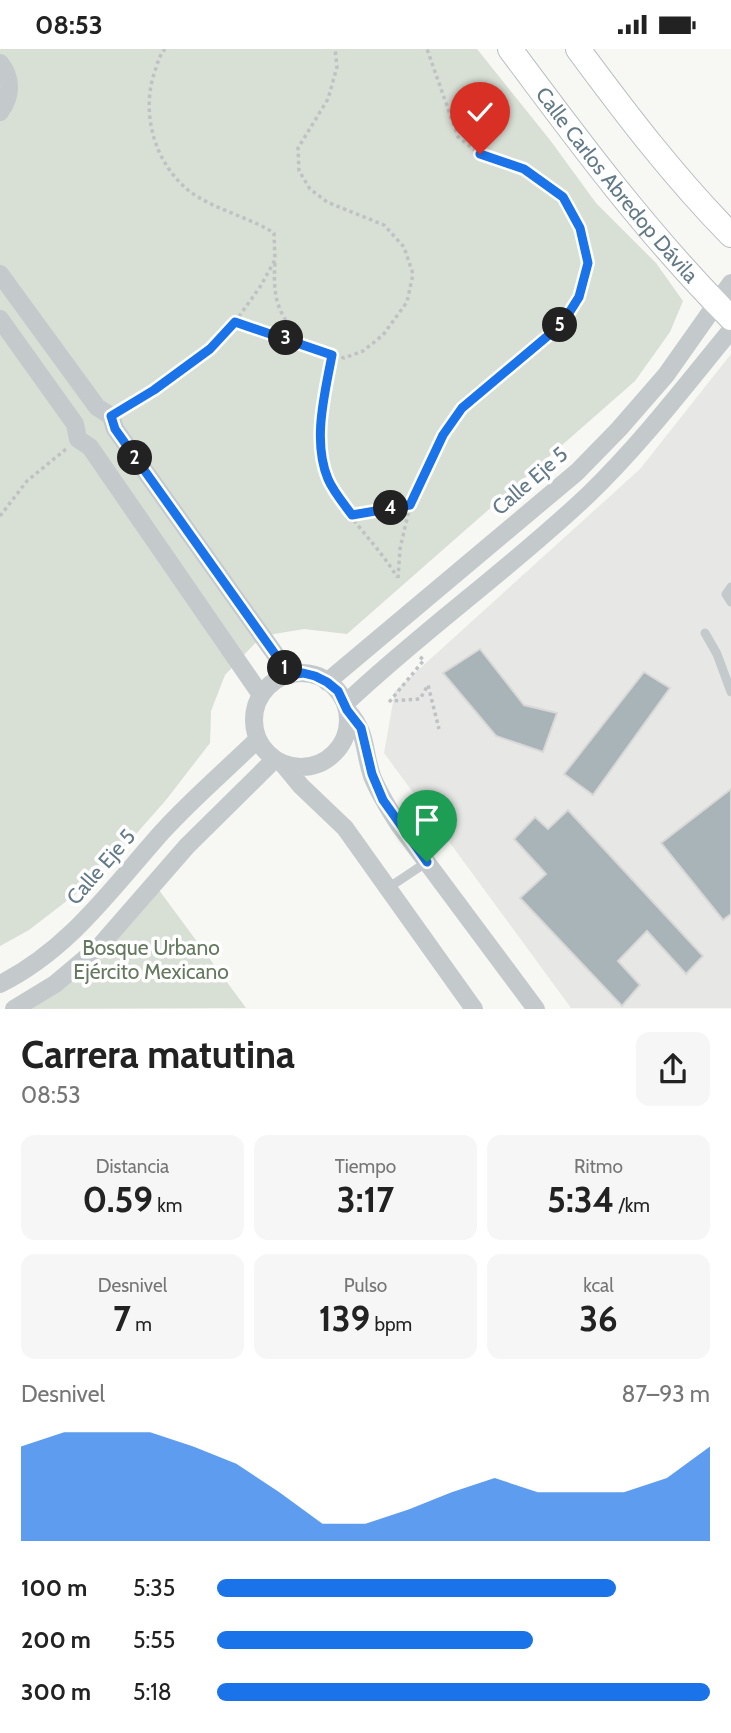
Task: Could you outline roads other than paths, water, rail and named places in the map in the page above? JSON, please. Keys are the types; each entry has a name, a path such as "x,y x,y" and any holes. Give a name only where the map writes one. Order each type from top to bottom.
{"main road":[{"name":"Calle Carlos Abredop Dávila","path":"510,49 580,143 650,229 726,301"},
{"path":"578,49 693,196 731,235"}],"street":[{"path":"0,63 9,81 9,92 6,104 0,112"},
{"path":"0,274 108,417 290,675"},
{"name":"Calle Eje 5","path":"327,682 577,472 619,429 726,301"},
{"path":"0,319 261,695"},
{"path":"278,761 296,767 311,766 325,761 336,751 344,739 348,725 346,707 381,670 587,496 626,457 731,330"},
{"path":"81,437 83,411 108,417"},
{"path":"81,437 106,444 108,417"},
{"path":"474,1009 345,828 265,750 258,739 254,724 255,709 261,695 278,679 303,673 327,682 338,691 361,728 372,774 383,800 536,1009"},
{"name":"Calle Eje 5","path":"0,984 18,976 52,952 79,928 164,830 258,739"},
{"path":"14,1009 55,984 99,947 187,846 278,761"}],"lane":[{"path":"731,587 726,594 731,602"},
{"path":"705,633 728,668 731,692"},
{"path":"387,889 427,862"}],"park label":[{"name":"Bosque Urbano Ejército Mexicano","path":"151,960"}]}
